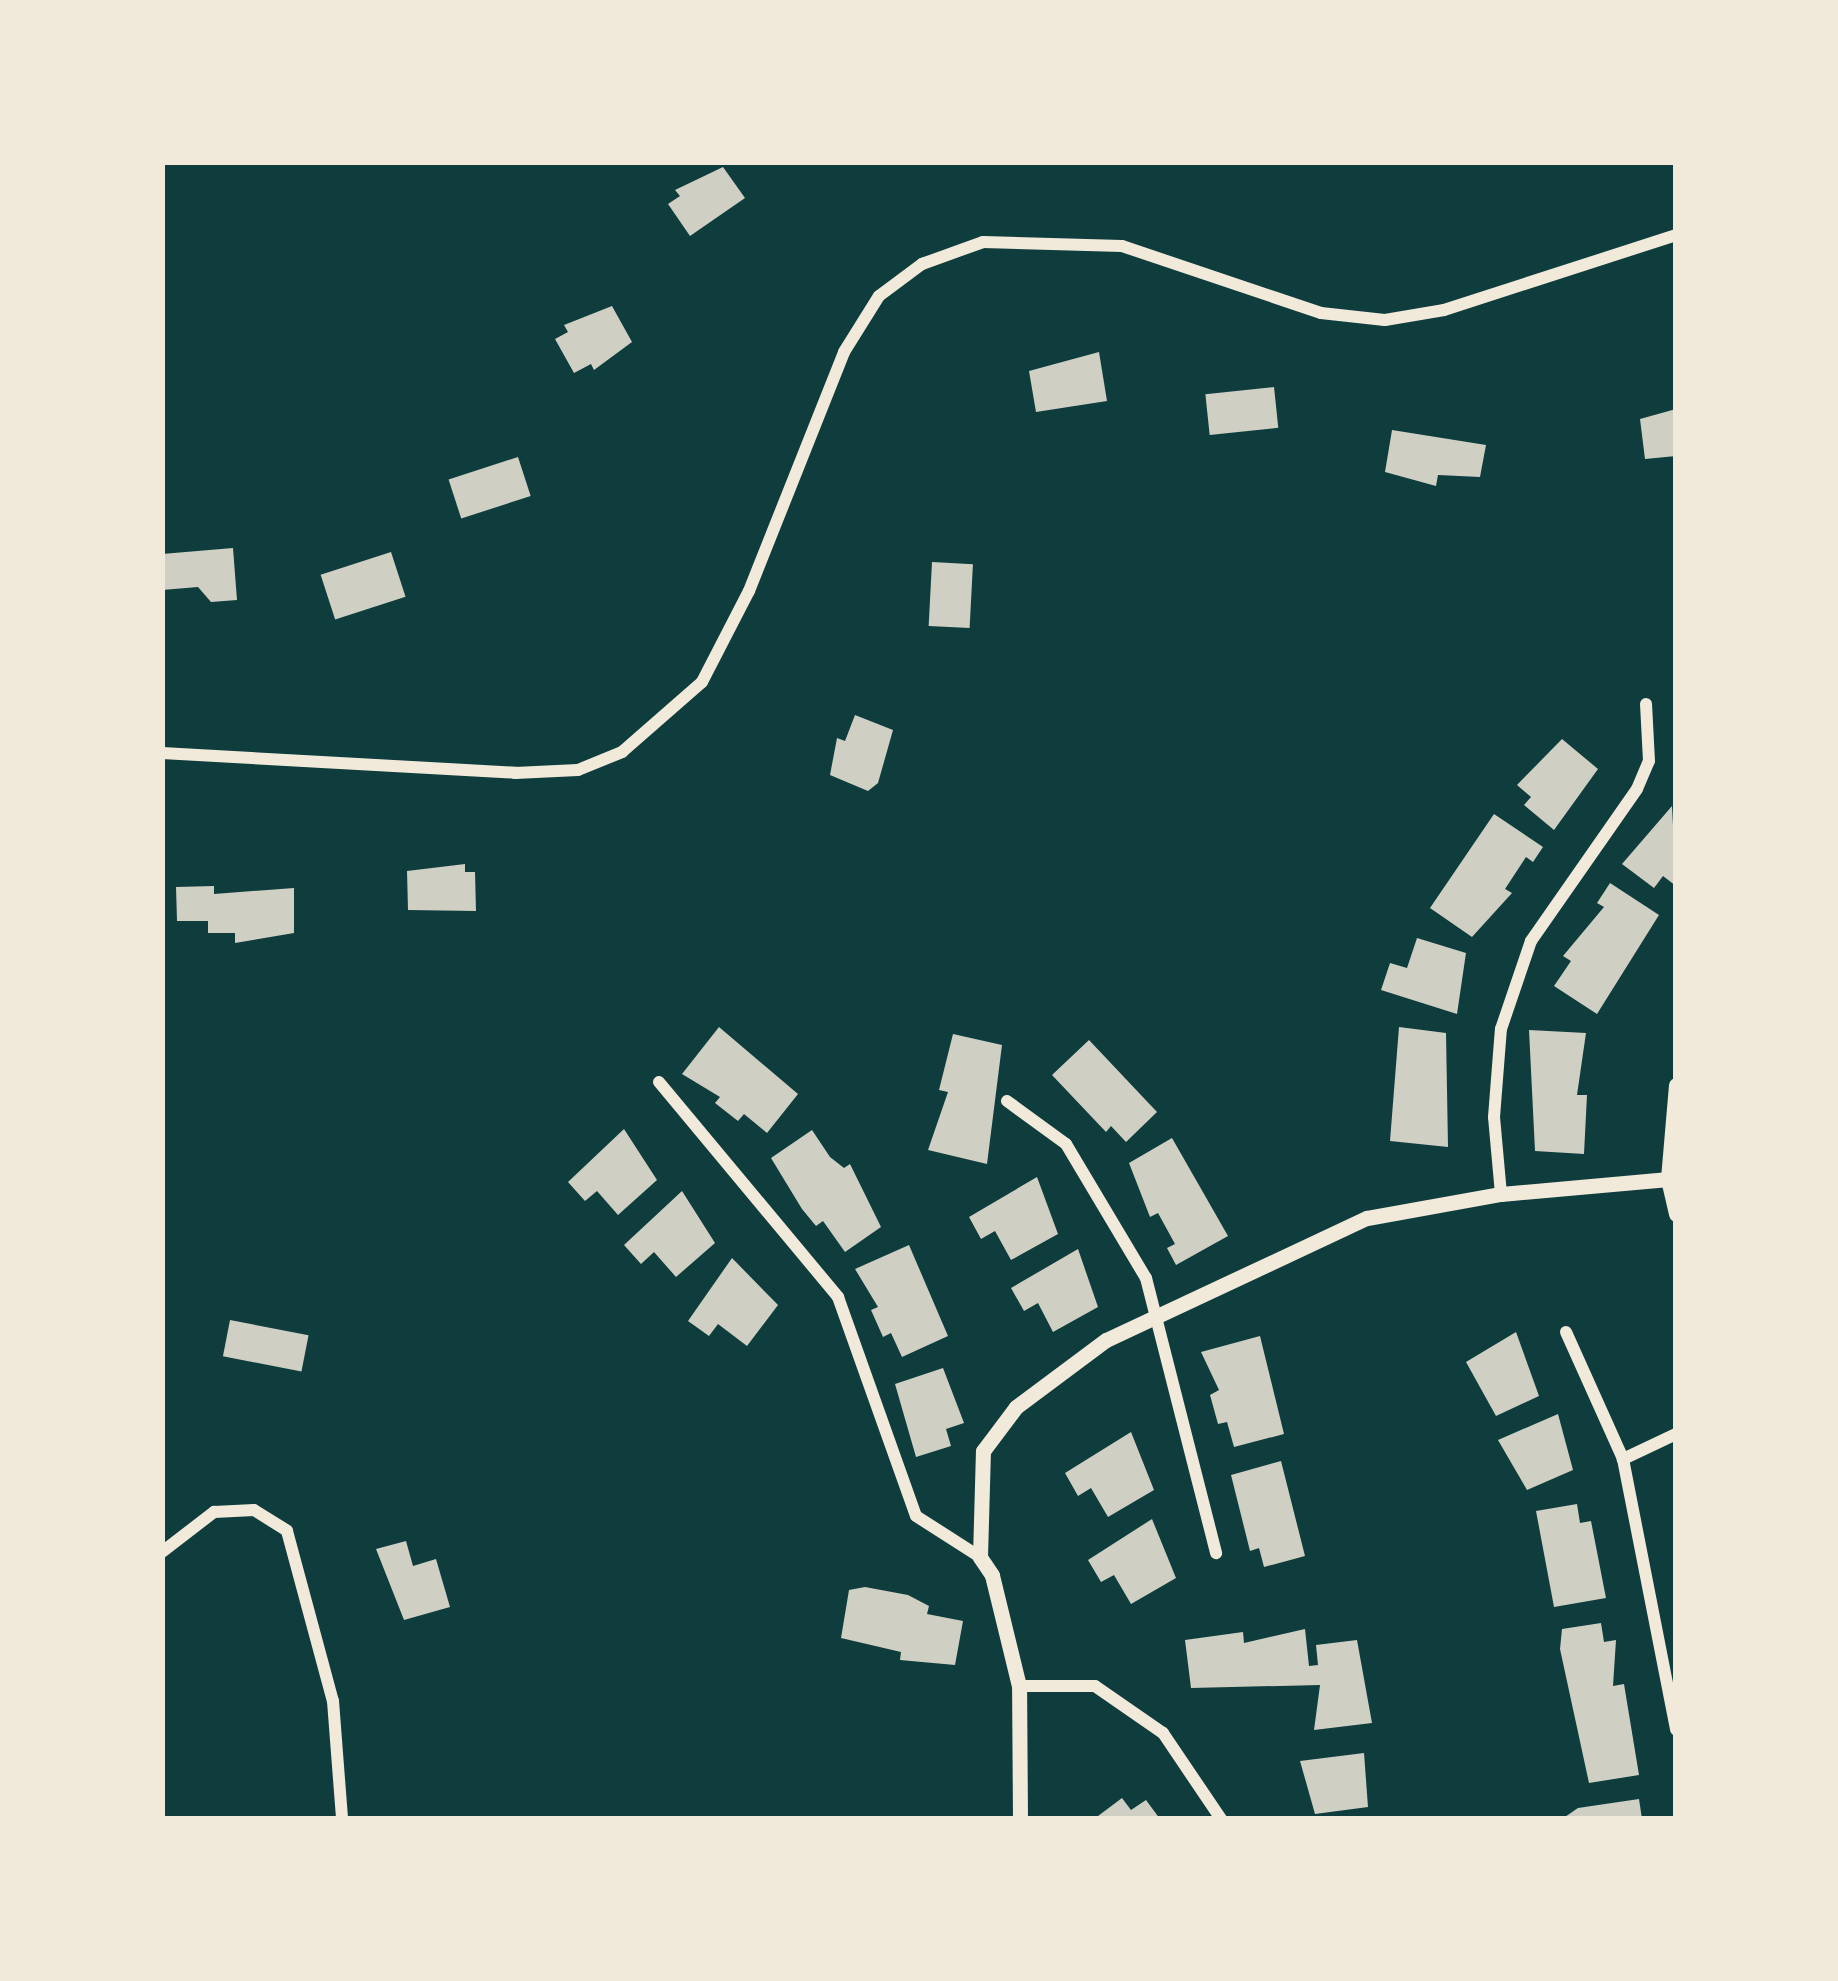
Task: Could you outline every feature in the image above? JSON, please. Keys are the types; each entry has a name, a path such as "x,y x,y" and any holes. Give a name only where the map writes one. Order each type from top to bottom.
{"street":[{"path":"162,753 514,773 578,770 622,752 702,682 749,591 844,352 879,296 922,264 983,242 1038,238 1121,246 1321,313 1385,320 1444,310 1676,235"},
{"path":"1501,1194 1494,1118 1502,1029 1531,941 1637,789 1649,761 1646,704"},
{"path":"659,1082 838,1297 916,1516 980,1557 992,1575 1019,1686 1020,1819"},
{"path":"1676,1085 1668,1179 1676,1214"},
{"path":"1007,1101 1066,1144 1147,1277 1216,1553"},
{"path":"980,1557 982,1451 1016,1407 1106,1340 1367,1219 1501,1194 1668,1179"},
{"path":"1566,1332 1623,1460 1676,1730"},
{"path":"1623,1460 1676,1434"},
{"path":"162,1552 214,1512 254,1510 287,1531 333,1701 342,1819"},
{"path":"1019,1686 1095,1686 1163,1733 1221,1819"}],"building":[{"path":"723,167 745,198 690,236 668,204 680,196 675,190"},
{"path":"612,306 632,342 594,370 591,364 574,373 555,339 568,332 564,325"},
{"path":"1099,352 1107,401 1036,412 1029,371"},
{"path":"1274,387 1278,428 1210,435 1205,394"},
{"path":"1676,409 1676,456 1645,459 1640,419"},
{"path":"1392,430 1486,445 1480,477 1438,475 1436,486 1385,472"},
{"path":"518,457 531,496 461,519 449,480"},
{"path":"233,548 237,600 211,602 198,587 162,590 162,554"},
{"path":"391,552 406,597 335,620 321,575"},
{"path":"932,562 973,564 970,628 929,626"},
{"path":"855,715 893,730 878,783 868,791 830,775 837,738 845,741"},
{"path":"1562,739 1598,769 1554,830 1524,805 1531,797 1517,785"},
{"path":"1672,806 1676,886 1663,876 1654,888 1622,864"},
{"path":"1494,814 1543,847 1533,862 1526,857 1505,889 1512,893 1472,937 1430,908"},
{"path":"465,864 465,872 475,872 476,911 408,910 407,871"},
{"path":"1610,883 1659,915 1597,1014 1554,986 1571,961 1563,956 1604,907 1597,903"},
{"path":"214,886 214,894 294,888 294,933 235,943 235,933 208,933 208,921 177,921 176,887"},
{"path":"1417,938 1466,953 1457,1014 1381,990 1390,963 1407,968"},
{"path":"719,1027 798,1094 767,1133 744,1114 738,1121 715,1103 720,1097 682,1074"},
{"path":"1399,1027 1446,1033 1448,1147 1390,1141"},
{"path":"1529,1030 1586,1033 1577,1095 1587,1095 1584,1154 1535,1151"},
{"path":"953,1034 1002,1045 987,1164 928,1150 948,1092 939,1090"},
{"path":"1089,1040 1157,1112 1126,1142 1111,1126 1106,1132 1052,1075"},
{"path":"624,1129 657,1180 618,1215 597,1191 585,1201 568,1182"},
{"path":"812,1130 830,1157 844,1168 850,1164 881,1227 845,1252 823,1221 816,1226 802,1209 771,1158"},
{"path":"1172,1138 1228,1236 1176,1265 1167,1248 1175,1244 1158,1213 1150,1217 1129,1163"},
{"path":"1037,1177 1058,1234 1011,1260 995,1231 981,1239 969,1217"},
{"path":"682,1191 715,1243 676,1277 654,1252 641,1264 624,1245"},
{"path":"909,1245 948,1336 902,1357 891,1333 883,1337 871,1310 878,1307 855,1269"},
{"path":"1078,1249 1098,1307 1053,1332 1038,1303 1024,1311 1011,1288"},
{"path":"732,1258 778,1305 747,1346 718,1324 709,1336 688,1321"},
{"path":"230,1320 309,1335 301,1372 223,1356"},
{"path":"1516,1332 1539,1396 1496,1416 1466,1362"},
{"path":"1260,1336 1284,1434 1234,1447 1227,1422 1218,1424 1210,1395 1219,1390 1201,1352"},
{"path":"943,1368 964,1423 946,1429 951,1446 916,1457 895,1384"},
{"path":"1558,1414 1573,1470 1527,1490 1498,1440"},
{"path":"1131,1432 1154,1490 1108,1517 1091,1488 1078,1496 1065,1473"},
{"path":"1281,1461 1305,1556 1264,1567 1259,1548 1250,1551 1231,1475"},
{"path":"1577,1504 1580,1523 1591,1521 1606,1598 1554,1607 1536,1511"},
{"path":"1152,1519 1176,1578 1131,1604 1114,1575 1101,1582 1088,1560"},
{"path":"406,1541 413,1566 436,1559 450,1607 404,1620 376,1549"},
{"path":"865,1587 908,1595 929,1606 927,1614 963,1621 955,1665 900,1660 901,1652 841,1638 849,1590"},
{"path":"1601,1623 1604,1642 1616,1640 1613,1686 1624,1684 1639,1775 1589,1783 1560,1649 1562,1629"},
{"path":"1305,1629 1309,1666 1318,1665 1316,1645 1357,1640 1372,1723 1314,1730 1320,1685 1191,1688 1185,1640 1243,1632 1244,1643"},
{"path":"1364,1753 1368,1807 1315,1814 1300,1761"},
{"path":"1122,1798 1131,1810 1146,1800 1160,1819 1094,1819"},
{"path":"1639,1799 1642,1819 1562,1819 1578,1808"}]}
